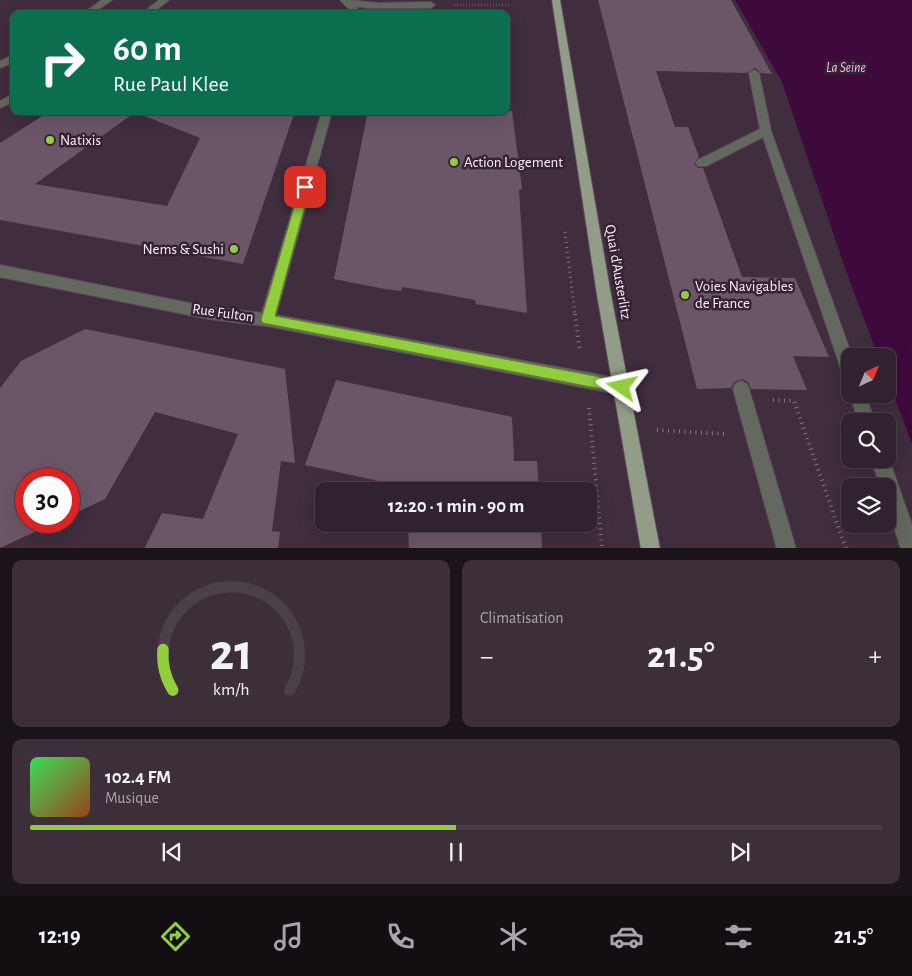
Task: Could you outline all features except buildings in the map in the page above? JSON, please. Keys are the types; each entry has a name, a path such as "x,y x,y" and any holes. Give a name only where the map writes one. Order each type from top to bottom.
{"main road":[{"name":"Quai d'Austerlitz","path":"556,0 604,295 651,548"}],"street":[{"path":"92,10 108,0"},
{"path":"150,10 164,0"},
{"path":"346,1 365,6 383,4 431,5"},
{"path":"754,73 766,131 842,348"},
{"path":"267,320 326,115"},
{"path":"702,163 766,131"},
{"name":"Rue Fulton","path":"0,271 209,313 267,320 622,387"},
{"path":"742,393 787,548"},
{"path":"883,468 911,548"}],"path":[{"path":"431,5 510,5"},
{"path":"742,393 794,401 846,548"},
{"path":"589,409 602,548"},
{"path":"630,428 725,434"}],"water":[{"name":"La Seine","path":"735,0 912,0 912,444 896,401 896,348 875,348 847,274 782,82"}],"place":[{"name":"Natixis","path":"50,140"},
{"name":"Action Logement","path":"454,162"},
{"name":"Nems & Sushi","path":"234,249"},
{"name":"Voies Navigables de France","path":"685,295"}],"route":[{"path":"305,187 267,320 622,387"}]}
